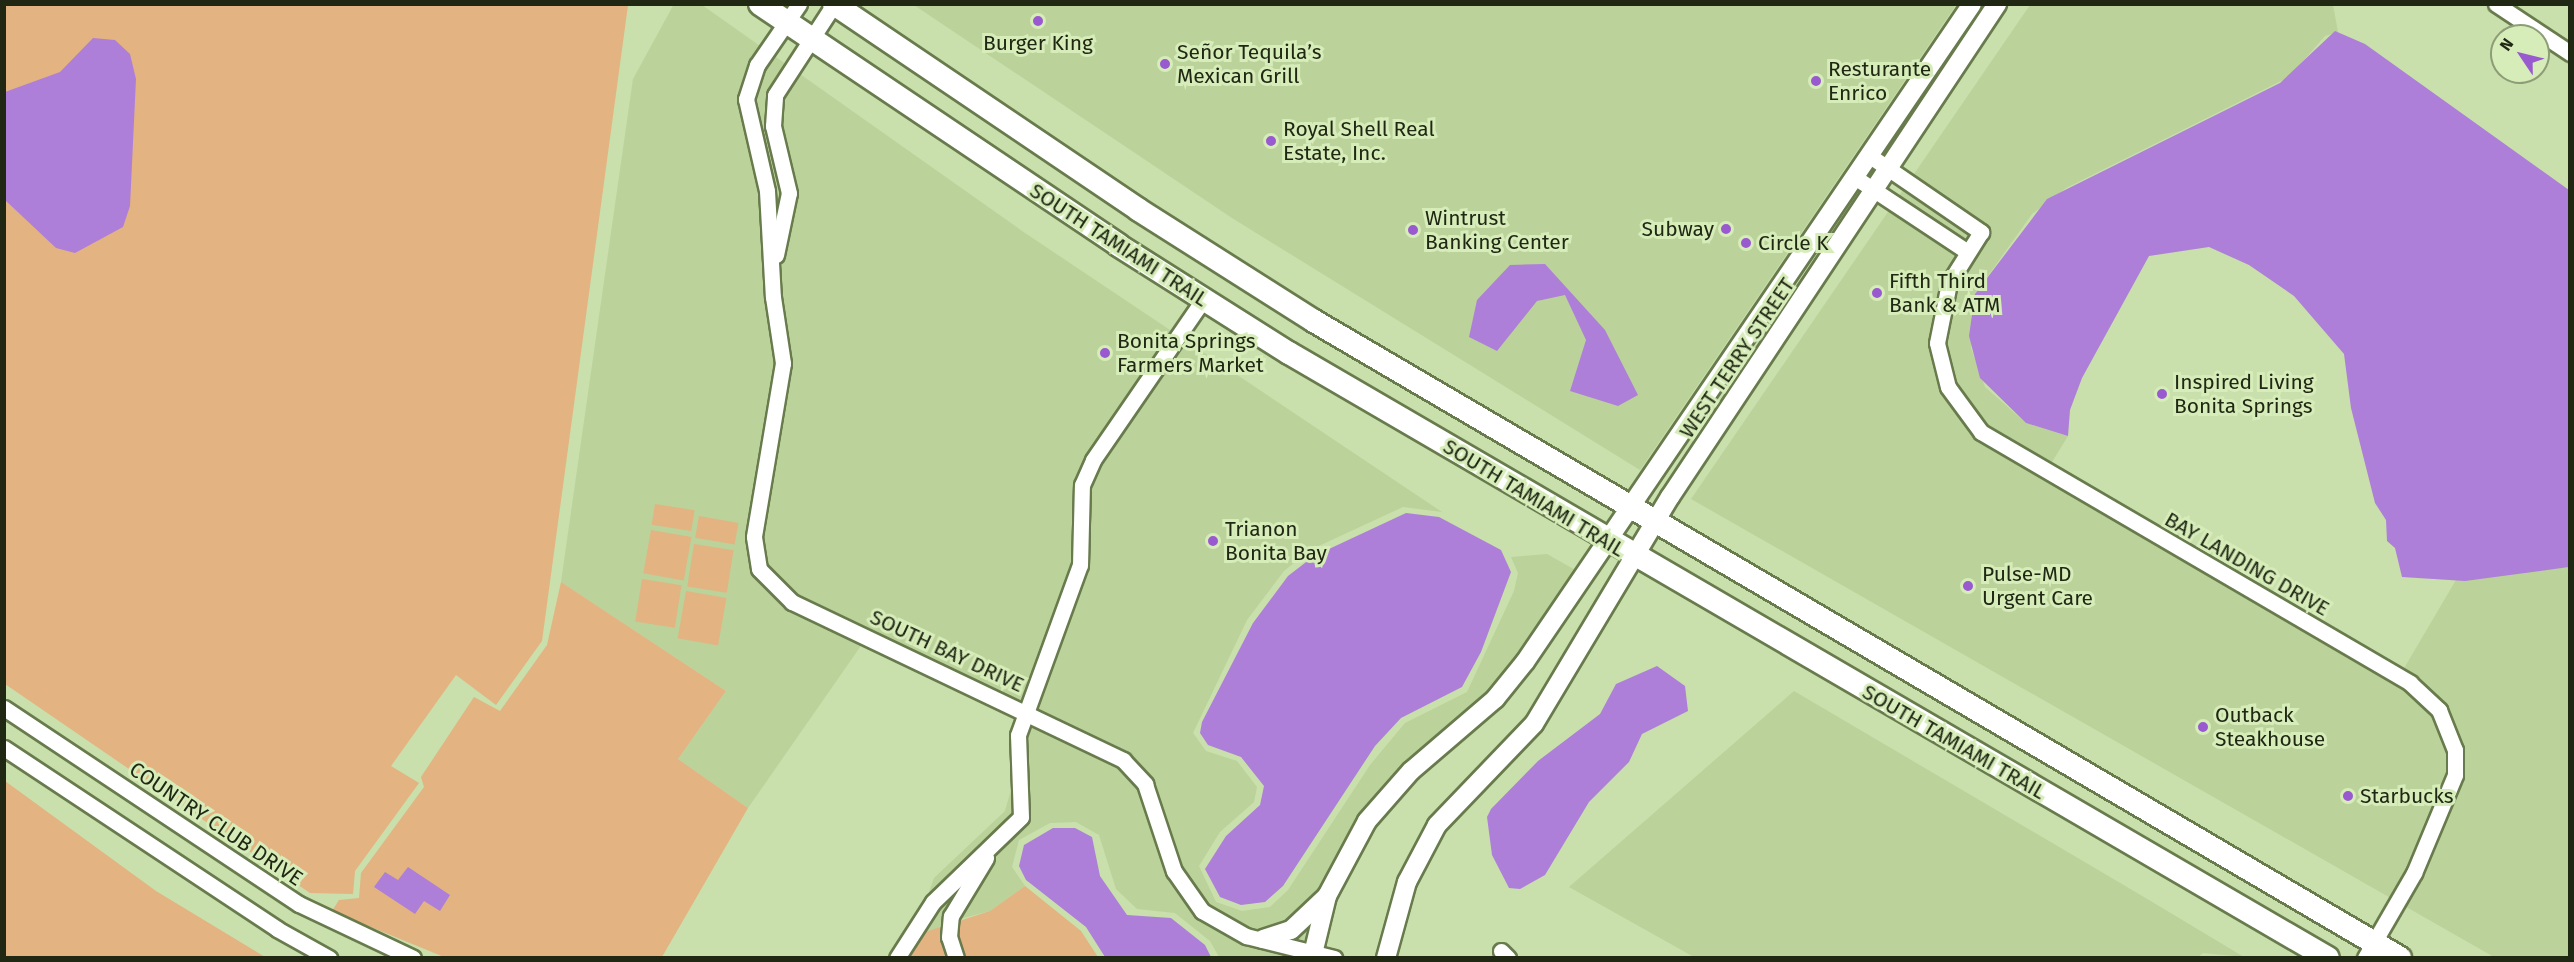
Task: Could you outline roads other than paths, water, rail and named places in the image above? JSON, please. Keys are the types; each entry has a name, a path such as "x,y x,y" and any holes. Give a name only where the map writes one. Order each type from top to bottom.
{"main road":[{"name":"SOUTH TAMIAMI TRAIL","path":"760,4 793,13 811,39 1203,300 1607,542 2328,957"},
{"name":"SOUTH TAMIAMI TRAIL","path":"834,4 1224,265 2370,950 2400,957"}],"street":[{"name":"SOUTH BAY DRIVE","path":"774,261 789,193 772,110 781,80 834,4"},
{"name":"WEST TERRY STREET","path":"1327,896 1367,821 1411,771 1501,693 1632,508 1972,4"},
{"name":"WEST TERRY STREET","path":"1386,957 1407,882 1437,825 1534,724 1632,556 1890,170 1997,4"},
{"path":"2496,4 2570,53"},
{"name":"SOUTH BAY DRIVE","path":"793,13 757,65 746,99 746,117 767,191 774,261 773,297 783,363 754,537 759,569 792,602 1025,711 1135,771 1153,799 1168,856 1190,898 1216,921 1312,955 1334,957"},
{"name":"BAY LANDING DRIVE","path":"1870,156 1981,232 1943,300 1937,343 1948,387 1981,432 2410,683 2428,697 2449,726 2455,775 2445,808 2370,950"},
{"path":"1856,178 1968,252"},
{"path":"897,957 933,902 989,852 1021,817 1016,761 1025,711 1080,565 1082,485 1093,460 1203,300"},
{"name":"COUNTRY CLUB DRIVE","path":"4,708 299,904 413,957"},
{"path":"4,747 277,929 329,957"},
{"path":"956,957 949,937 951,916 989,852"},
{"path":"1263,939 1291,930 1327,896"},
{"path":"1312,955 1327,896"}],"place":[{"name":"Burger King","path":"1038,21"},
{"name":"Señor Tequila’s Mexican Grill","path":"1165,64"},
{"name":"Resturante Enrico","path":"1816,81"},
{"name":"Royal Shell Real Estate, Inc.","path":"1271,141"},
{"name":"Subway","path":"1726,229"},
{"name":"Wintrust Banking Center","path":"1413,230"},
{"name":"Circle K","path":"1746,243"},
{"name":"Fifth Third Bank & ATM","path":"1877,293"},
{"name":"Bonita Springs Farmers Market","path":"1105,353"},
{"name":"Inspired Living Bonita Springs","path":"2162,394"},
{"name":"Trianon Bonita Bay","path":"1213,541"},
{"name":"Pulse-MD Urgent Care","path":"1968,586"},
{"name":"Outback Steakhouse","path":"2203,727"},
{"name":"Starbucks","path":"2348,796"}]}
